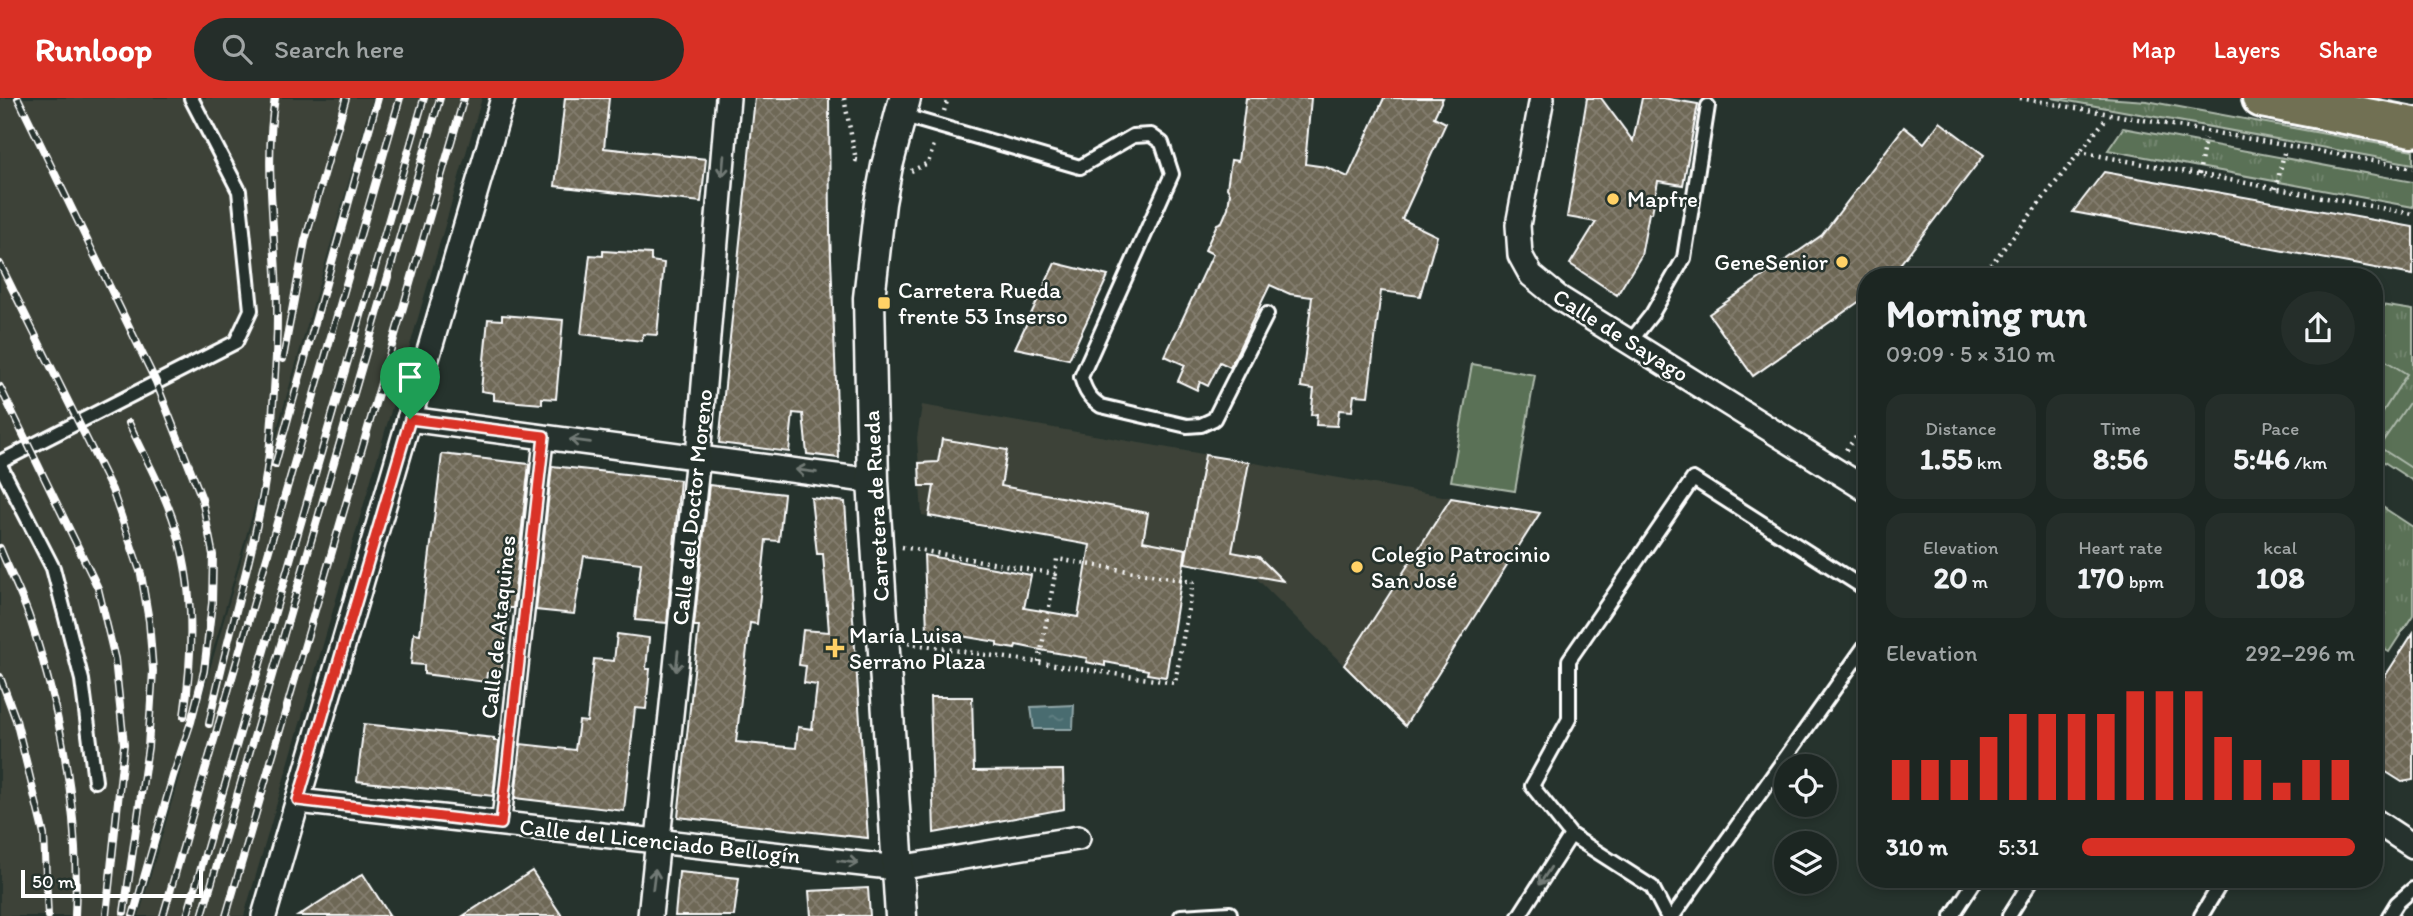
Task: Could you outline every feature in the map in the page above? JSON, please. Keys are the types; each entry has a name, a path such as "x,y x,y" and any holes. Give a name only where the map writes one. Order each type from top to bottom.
{"highway":[{"path":"2262,98 2413,127"}],"street":[{"path":"264,916 503,98"},
{"name":"Calle del Doctor Moreno","path":"650,916 698,456 728,98"},
{"name":"Calle de Sayago","path":"1542,98 1518,225 1520,255 1531,275 1559,298 1858,484"},
{"name":"Carretera de Rueda","path":"901,916 873,481 869,298 880,202 903,107"},
{"path":"410,419 873,481"},
{"name":"Calle de Ataquines","path":"501,824 544,436"},
{"name":"Calle del Licenciado Bellogín","path":"298,800 898,868 1078,838"},
{"path":"2383,826 2413,846"}],"lane":[{"path":"95,780 82,680 53,568 0,463 236,342 251,310 239,191 191,98"},
{"path":"1630,342 1651,314 1684,258 1708,106"},
{"path":"903,107 1080,167 1133,136 1150,135 1162,143 1172,174 1082,377 1084,388 1091,399 1101,406 1187,426 1200,425 1213,419 1267,314"},
{"path":"1667,916 1652,887 1571,835 1532,786 1569,719 1569,660 1693,479 1858,584"},
{"path":"1673,916 1858,656"},
{"path":"1519,916 1571,835"},
{"path":"1952,916 1970,888"},
{"path":"2009,916 2027,888"},
{"path":"2201,916 2218,888"},
{"path":"2389,916 2397,903 2413,888"},
{"path":"1181,916 1230,913 1230,916"}],"path":[{"path":"844,98 856,160 862,161"},
{"path":"944,111 948,98"},
{"path":"2020,98 2413,168"},
{"path":"1988,268 2105,120"},
{"path":"903,170 910,172 929,163 936,138"},
{"path":"2199,174 2205,139"},
{"path":"2080,152 2413,214"},
{"path":"2277,189 2284,153"},
{"path":"1833,467 1858,435"},
{"path":"877,543 1055,574"},
{"path":"884,640 1175,683 1193,582 1057,559 1039,662"}],"shaded area":[{"path":"0,98 373,98 136,916 0,916"},
{"path":"374,98 482,98 244,916 139,916"},
{"name":"Colegio Patrocinio San José","path":"922,405 1540,513 1405,726 1253,575 922,515 917,438"}],"green space":[{"path":"2052,98 2147,101 2413,150 2413,164"},
{"path":"2123,128 2413,182 2413,207 2108,150"},
{"path":"2383,305 2413,310 2413,481 2383,461"},
{"path":"2383,359 2407,374 2383,412"},
{"path":"1472,364 1535,375 1515,491 1451,481"},
{"path":"2413,397 2413,469 2383,450 2383,441"},
{"path":"2383,507 2413,527 2413,615 2389,652 2383,649"}],"water":[{"path":"1074,705 1073,729 1034,729 1031,707"}],"building":[{"path":"565,98 609,98 604,148 706,159 701,202 555,186"},
{"path":"755,98 829,98 830,233 839,458 807,454 803,414 793,413 789,452 719,443"},
{"path":"1246,98 1311,98 1305,164 1326,167 1348,177 1384,98 1443,98 1434,117 1446,123 1402,219 1437,236 1420,296 1381,291 1368,396 1354,395 1352,411 1339,410 1337,426 1316,425 1317,414 1311,415 1314,389 1301,387 1312,297 1290,294 1270,285 1230,367 1220,362 1208,386 1200,382 1197,390 1178,381 1185,365 1165,356 1213,254 1205,250 1228,208 1230,193 1227,188 1231,160 1238,161"},
{"name":"Mapfre","path":"1587,98 1601,98 1633,141 1642,98 1663,98 1698,104 1683,185 1658,181 1641,256 1617,295 1570,264 1596,222 1567,217"},
{"name":"GeneSenior","path":"1940,122 1984,155 1897,268 1858,268 1858,302 1753,376 1709,314 1822,235 1904,127 1924,143"},
{"path":"2104,172 2413,227 2413,275 2383,268 2073,212"},
{"path":"603,251 651,254 651,261 664,263 657,335 643,334 642,341 581,334 590,255 603,256"},
{"path":"1055,263 1108,276 1069,359 1015,348"},
{"path":"502,315 563,320 556,399 542,398 542,404 494,400 494,393 481,391 488,319 502,320"},
{"path":"942,439 1007,450 1001,486 1148,513 1143,541 1186,549 1166,677 1147,674 1148,670 1105,662 1105,666 1086,662 1087,658 1016,645 1015,649 997,646 997,642 955,635 954,638 935,635 936,631 927,630 924,555 1031,575 1024,608 1078,617 1090,545 929,516 934,486 920,486 919,463 938,462"},
{"path":"442,454 529,464 513,608 509,608 501,674 487,673 486,682 424,674 424,665 411,664 414,633 420,634"},
{"path":"1205,455 1249,462 1232,552 1259,557 1283,581 1185,563"},
{"path":"552,466 680,480 667,623 635,620 641,563 584,556 574,614 536,610"},
{"path":"709,485 784,494 779,541 766,540 757,624 750,623 736,742 796,748 798,727 812,729 817,685 804,683 806,666 799,665 803,630 829,632 823,554 817,554 811,498 845,502 868,838 678,817 699,626 694,626"},
{"path":"1451,498 1540,513 1405,726 1344,665"},
{"path":"2413,633 2413,780 2402,782 2383,770 2383,680"},
{"path":"617,634 649,638 646,669 650,669 646,709 635,708 624,811 515,798 521,744 575,750 579,721 587,722 594,659 614,661"},
{"path":"930,697 972,697 974,771 1063,770 1064,809 934,833"},
{"path":"364,724 494,738 494,741 499,741 493,796 357,781"},
{"path":"532,871 562,916 463,916"},
{"path":"679,872 739,878 734,916 675,916"},
{"path":"363,874 390,916 298,916"},
{"path":"868,888 870,916 811,916 809,891"}],"railway":[{"path":"18,98 156,382 202,499 213,555 212,603 204,671 133,916"},
{"path":"209,724 261,507 271,433 277,313 270,163 275,98"},
{"path":"283,359 305,241 346,98"},
{"path":"275,465 378,98"},
{"path":"163,916 400,98"},
{"path":"187,916 424,98"},
{"path":"202,916 440,98"},
{"path":"226,916 464,98"},
{"path":"0,264 112,490 141,574 149,621 153,671 148,747 124,912"},
{"path":"0,387 98,588 115,659 124,744 106,916"},
{"path":"129,423 168,506 177,532 188,584 190,663 184,716"},
{"path":"0,548 31,622 60,730 75,842 75,916"},
{"path":"0,677 16,720 44,835 48,916"}],"place":[{"name":"Mapfre","path":"1613,199"},
{"name":"GeneSenior","path":"1842,262"},
{"name":"Carretera Rueda frente 53 Inserso","path":"884,303"},
{"name":"Colegio Patrocinio San José","path":"1357,567"},
{"name":"María Luisa Serrano Plaza","path":"835,648"}],"route":[{"path":"410,419 544,436 501,824 298,800 410,419"}]}
